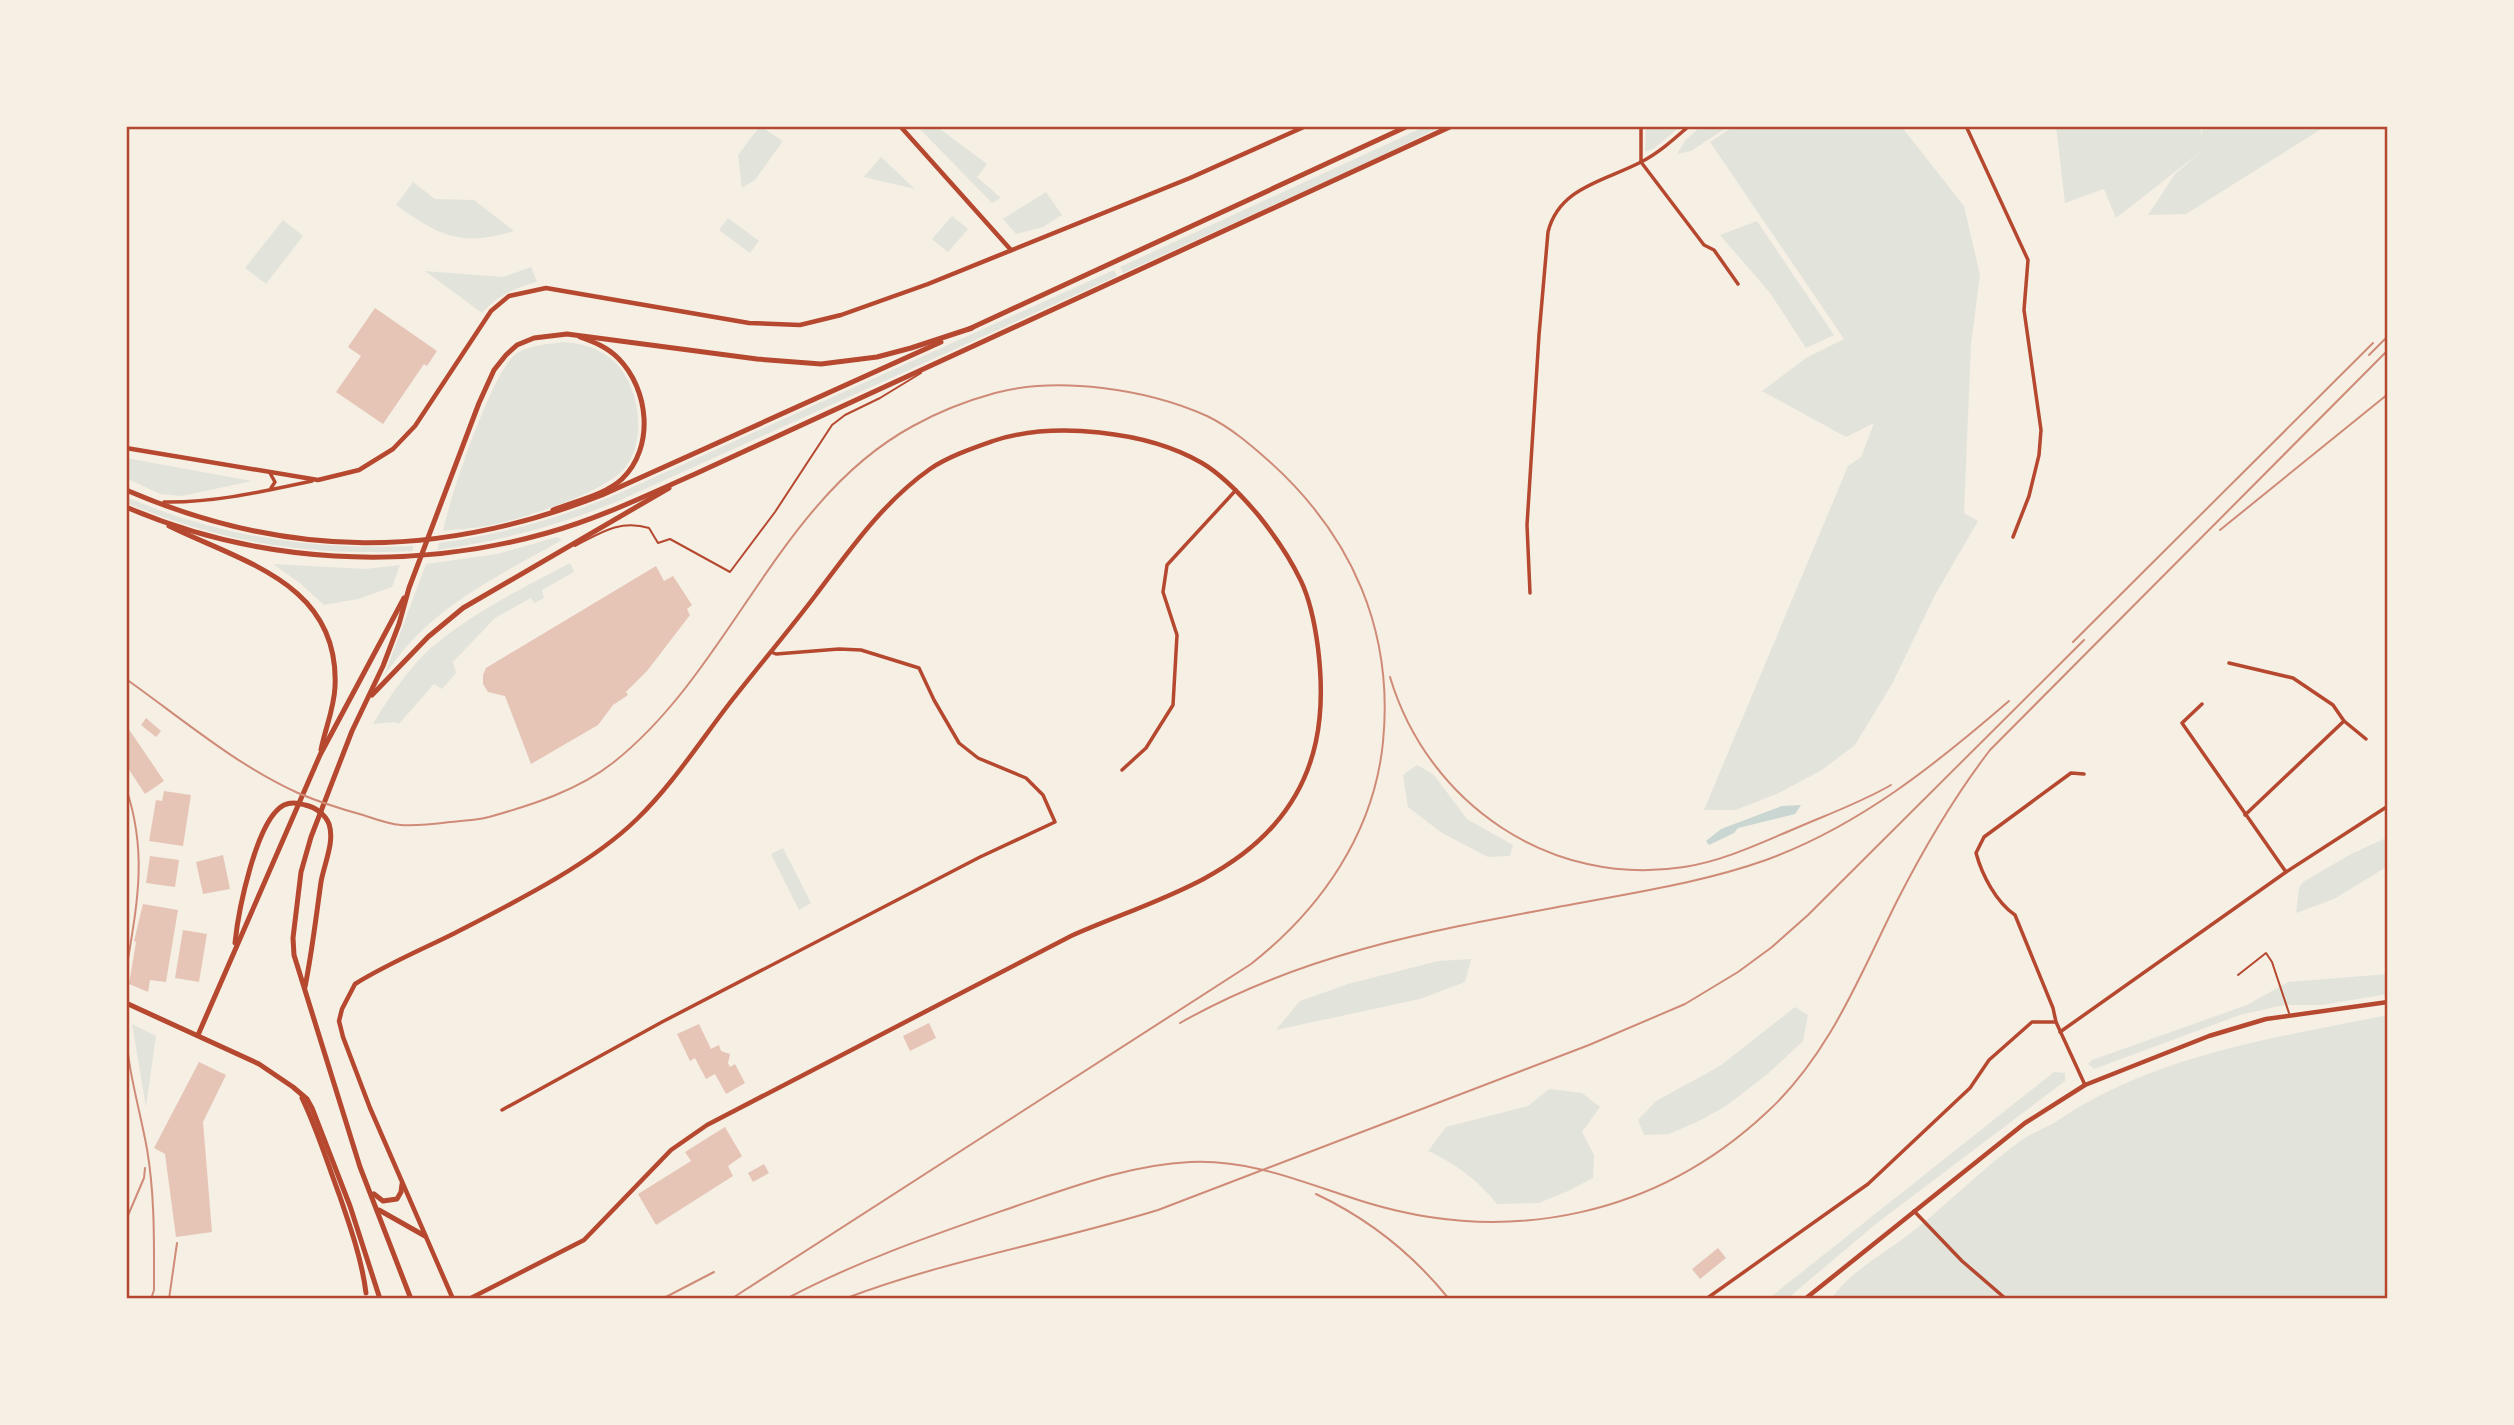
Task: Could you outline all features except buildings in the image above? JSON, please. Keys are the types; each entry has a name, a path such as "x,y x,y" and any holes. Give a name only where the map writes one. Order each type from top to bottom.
{"main road":[{"path":"126,490 154,502 254,533 332,542 381,544 462,536 523,522 602,495 749,431 1408,126"},
{"path":"147,516 216,537 273,549 328,556 447,554 488,548 549,533 695,474 1452,126"},
{"path":"411,1299 379,1210 360,1167 294,955 293,938 301,872 311,837 352,730 383,666 443,495 487,383 499,362 517,345 534,338 567,334 766,360 821,364 877,357 972,328"},
{"path":"523,522 616,483 634,464 643,442 642,405 633,378 625,366 605,348 567,334"},
{"path":"367,699 434,631 463,608 695,474"},
{"path":"126,507 264,571 295,590 312,607 329,634 335,673 332,706 313,774 198,1035"},
{"path":"320,755 409,588"},
{"path":"234,949 246,884 263,830 284,805 292,803 316,809 323,814 330,827 329,848 321,878 314,945 305,989"},
{"path":"126,1003 272,1071 307,1099 318,1119 380,1299"},
{"path":"299,1092 314,1124 346,1215 364,1275 366,1296"},
{"path":"371,1191 377,1198 390,1201 397,1199 402,1184"},
{"path":"379,1210 425,1236"}],"street":[{"path":"900,126 1011,250"},
{"path":"154,502 181,503 267,490 359,470 393,449 426,410 482,321 500,302 519,292 546,288 749,323 800,325 863,307 1011,250 1306,126"},
{"path":"1641,126 1641,162 1704,245 1714,250 1738,284"},
{"path":"1530,593 1527,525 1539,335 1550,225 1558,207 1574,193 1641,162 1658,152 1689,126"},
{"path":"1966,126 2028,260 2024,310 2041,430 2039,455 2029,496 2012,537"},
{"path":"453,1299 370,1108 341,1029 342,1009 351,990 367,976 486,916 555,877 610,842 639,817 882,511 932,467 996,440 1049,432 1100,432 1139,439 1180,453 1205,465 1236,490 1278,541 1302,582 1314,619 1321,669 1322,714 1315,754 1302,784 1271,828 1245,851 1216,871 1131,912 1071,936 707,1125 671,1150 584,1240 469,1299"},
{"path":"126,448 318,480"},
{"path":"267,490 275,482 270,473"},
{"path":"1122,771 1146,748 1173,705 1177,635 1163,592 1167,565 1236,490"},
{"path":"502,1110 662,1023 981,857 1055,822 1043,795 1026,778 978,758 959,743 919,668 861,650 776,654 771,652"},
{"path":"2229,663 2293,678 2333,705 2344,721 2366,739"},
{"path":"2202,704 2182,723 2286,872"},
{"path":"2245,815 2344,721"},
{"path":"2084,774 2071,773 1984,837 1976,853 1980,867 2005,908 2015,915 2060,1032 2085,1085"},
{"path":"2060,1032 2286,872 2388,806"},
{"path":"1805,1299 2025,1123 2085,1085 2209,1036 2266,1019 2388,1002"},
{"path":"1706,1299 1868,1184 1970,1088 1989,1060 2032,1023 2056,1022"},
{"path":"1914,1211 1962,1261 2006,1299"}],"lane":[{"path":"527,570 628,523 653,531 658,543 670,539 730,572 775,512 832,425 939,361"},
{"path":"2238,975 2266,953 2272,962 2290,1016"}],"shaded area":[{"path":"760,126 783,141 755,180 742,188 738,155"},
{"path":"917,126 936,126 987,164 977,177 1001,198 992,203"},
{"path":"1426,126 1442,126 1123,273 1120,267"},
{"path":"1646,126 1681,126 1653,149 1645,152"},
{"path":"1701,126 1729,126 1691,151 1677,154 1685,141"},
{"path":"1734,126 1901,126 1964,206 1980,275 1971,344 1964,513 1978,521 1935,595 1892,684 1855,745 1822,770 1781,792 1736,810 1704,810 1848,466 1861,457 1874,423 1846,437 1762,391 1806,358 1844,339 1710,142"},
{"path":"2056,126 2200,126 2202,136 2202,126 2326,126 2186,214 2148,215 2175,174 2203,150 2116,218 2104,189 2065,203"},
{"path":"881,157 915,189 864,177"},
{"path":"413,182 435,199 474,200 514,231 495,236 465,238 438,231 396,205"},
{"path":"1046,192 1062,215 1043,227 1016,234 1003,219"},
{"path":"952,216 968,229 948,252 932,239"},
{"path":"728,218 759,241 750,253 719,230"},
{"path":"283,220 303,236 266,284 245,268"},
{"path":"1757,221 1834,335 1806,348 1770,293 1720,235"},
{"path":"531,267 537,282 507,293 482,313 425,271 503,277"},
{"path":"1114,270 1117,276 616,502 528,532 437,550 439,543 528,525 615,495"},
{"path":"564,342 587,346 604,354 619,367 628,380 634,394 638,427 632,457 614,478 580,496 518,518 486,526 443,531 473,436 507,364 522,350"},
{"path":"126,458 252,481 182,496 160,494 126,478"},
{"path":"126,497 196,522 266,538 338,546 413,546 413,551 337,551 266,544 162,517 126,503"},
{"path":"557,537 562,540 500,574 441,614 407,646 384,676 426,564 497,554"},
{"path":"570,563 574,572 542,590 544,598 534,603 531,598 495,618 453,662 456,673 442,689 434,684 399,724 373,724 400,683 432,647 481,612"},
{"path":"273,564 365,569 400,565 392,587 358,599 324,605 300,583"},
{"path":"1417,765 1433,774 1467,819 1513,845 1510,856 1488,857 1442,833 1408,807 1403,775"},
{"path":"1801,805 1795,814 1738,828 1734,833 1709,845 1706,841 1721,829 1782,806"},
{"path":"2388,837 2388,866 2334,899 2296,913 2299,888 2303,882 2351,854"},
{"path":"783,848 811,903 799,910 771,854"},
{"path":"1471,959 1465,982 1420,999 1276,1030 1300,1001 1348,984 1438,961"},
{"path":"2388,974 2388,994 2322,1005 2284,1005 2240,1015 2094,1069 2088,1064 2092,1060 2247,1005 2288,982"},
{"path":"1795,1007 1808,1015 1803,1041 1770,1072 1726,1106 1701,1120 1669,1134 1644,1135 1638,1120 1656,1101 1720,1066"},
{"path":"2388,1015 2388,1299 1831,1299 1849,1278 1917,1228 2009,1149 2098,1097 2137,1079 2218,1051"},
{"path":"132,1024 156,1036 146,1107"},
{"path":"2054,1072 2065,1073 2065,1081 1877,1223 1787,1299 1768,1299"},
{"path":"1549,1089 1582,1093 1600,1107 1582,1132 1594,1155 1593,1178 1568,1191 1539,1203 1497,1204 1466,1173 1428,1151 1446,1127 1528,1106"}],"railway":[{"path":"2369,355 2388,336"},
{"path":"2073,642 2373,343"},
{"path":"786,1299 901,1247 1103,1177 1146,1167 1190,1162 1237,1165 1422,1216 1475,1221 1528,1220 1580,1212 1630,1198 1678,1176 1723,1148 1766,1113 1808,1066 1856,986 1929,842 1990,750 2388,350"},
{"path":"126,679 231,755 275,782 306,796 396,824 426,825 480,819 554,796 586,781 614,762 655,724 692,680 790,540 826,496 866,458 913,426 953,407 1020,388 1074,386 1130,392 1183,407 1224,425 1263,456 1299,491 1324,521 1345,554 1361,588 1374,624 1382,662 1385,701 1378,775 1368,807 1356,838 1321,894 1300,919 1251,964 731,1299"},
{"path":"2220,530 2388,394"},
{"path":"844,1299 921,1273 1158,1210 1589,1045 1685,1004 1738,972 1808,915 2084,640"},
{"path":"1390,677 1408,722 1433,763 1465,798 1501,828 1543,850 1587,864 1635,870 1684,867 1713,861 1754,846 1891,785"},
{"path":"1180,1023 1275,978 1372,947 1421,934 1671,886 1766,860 1833,830 1895,792 2009,701"},
{"path":"126,788 133,812 139,857 137,901 126,971"},
{"path":"126,1032 151,1184 154,1220 154,1290 151,1299"},
{"path":"126,1220 144,1178 145,1168"},
{"path":"1316,1194 1354,1214 1405,1252 1449,1299"},
{"path":"169,1299 177,1243"},
{"path":"662,1299 714,1272"}]}
